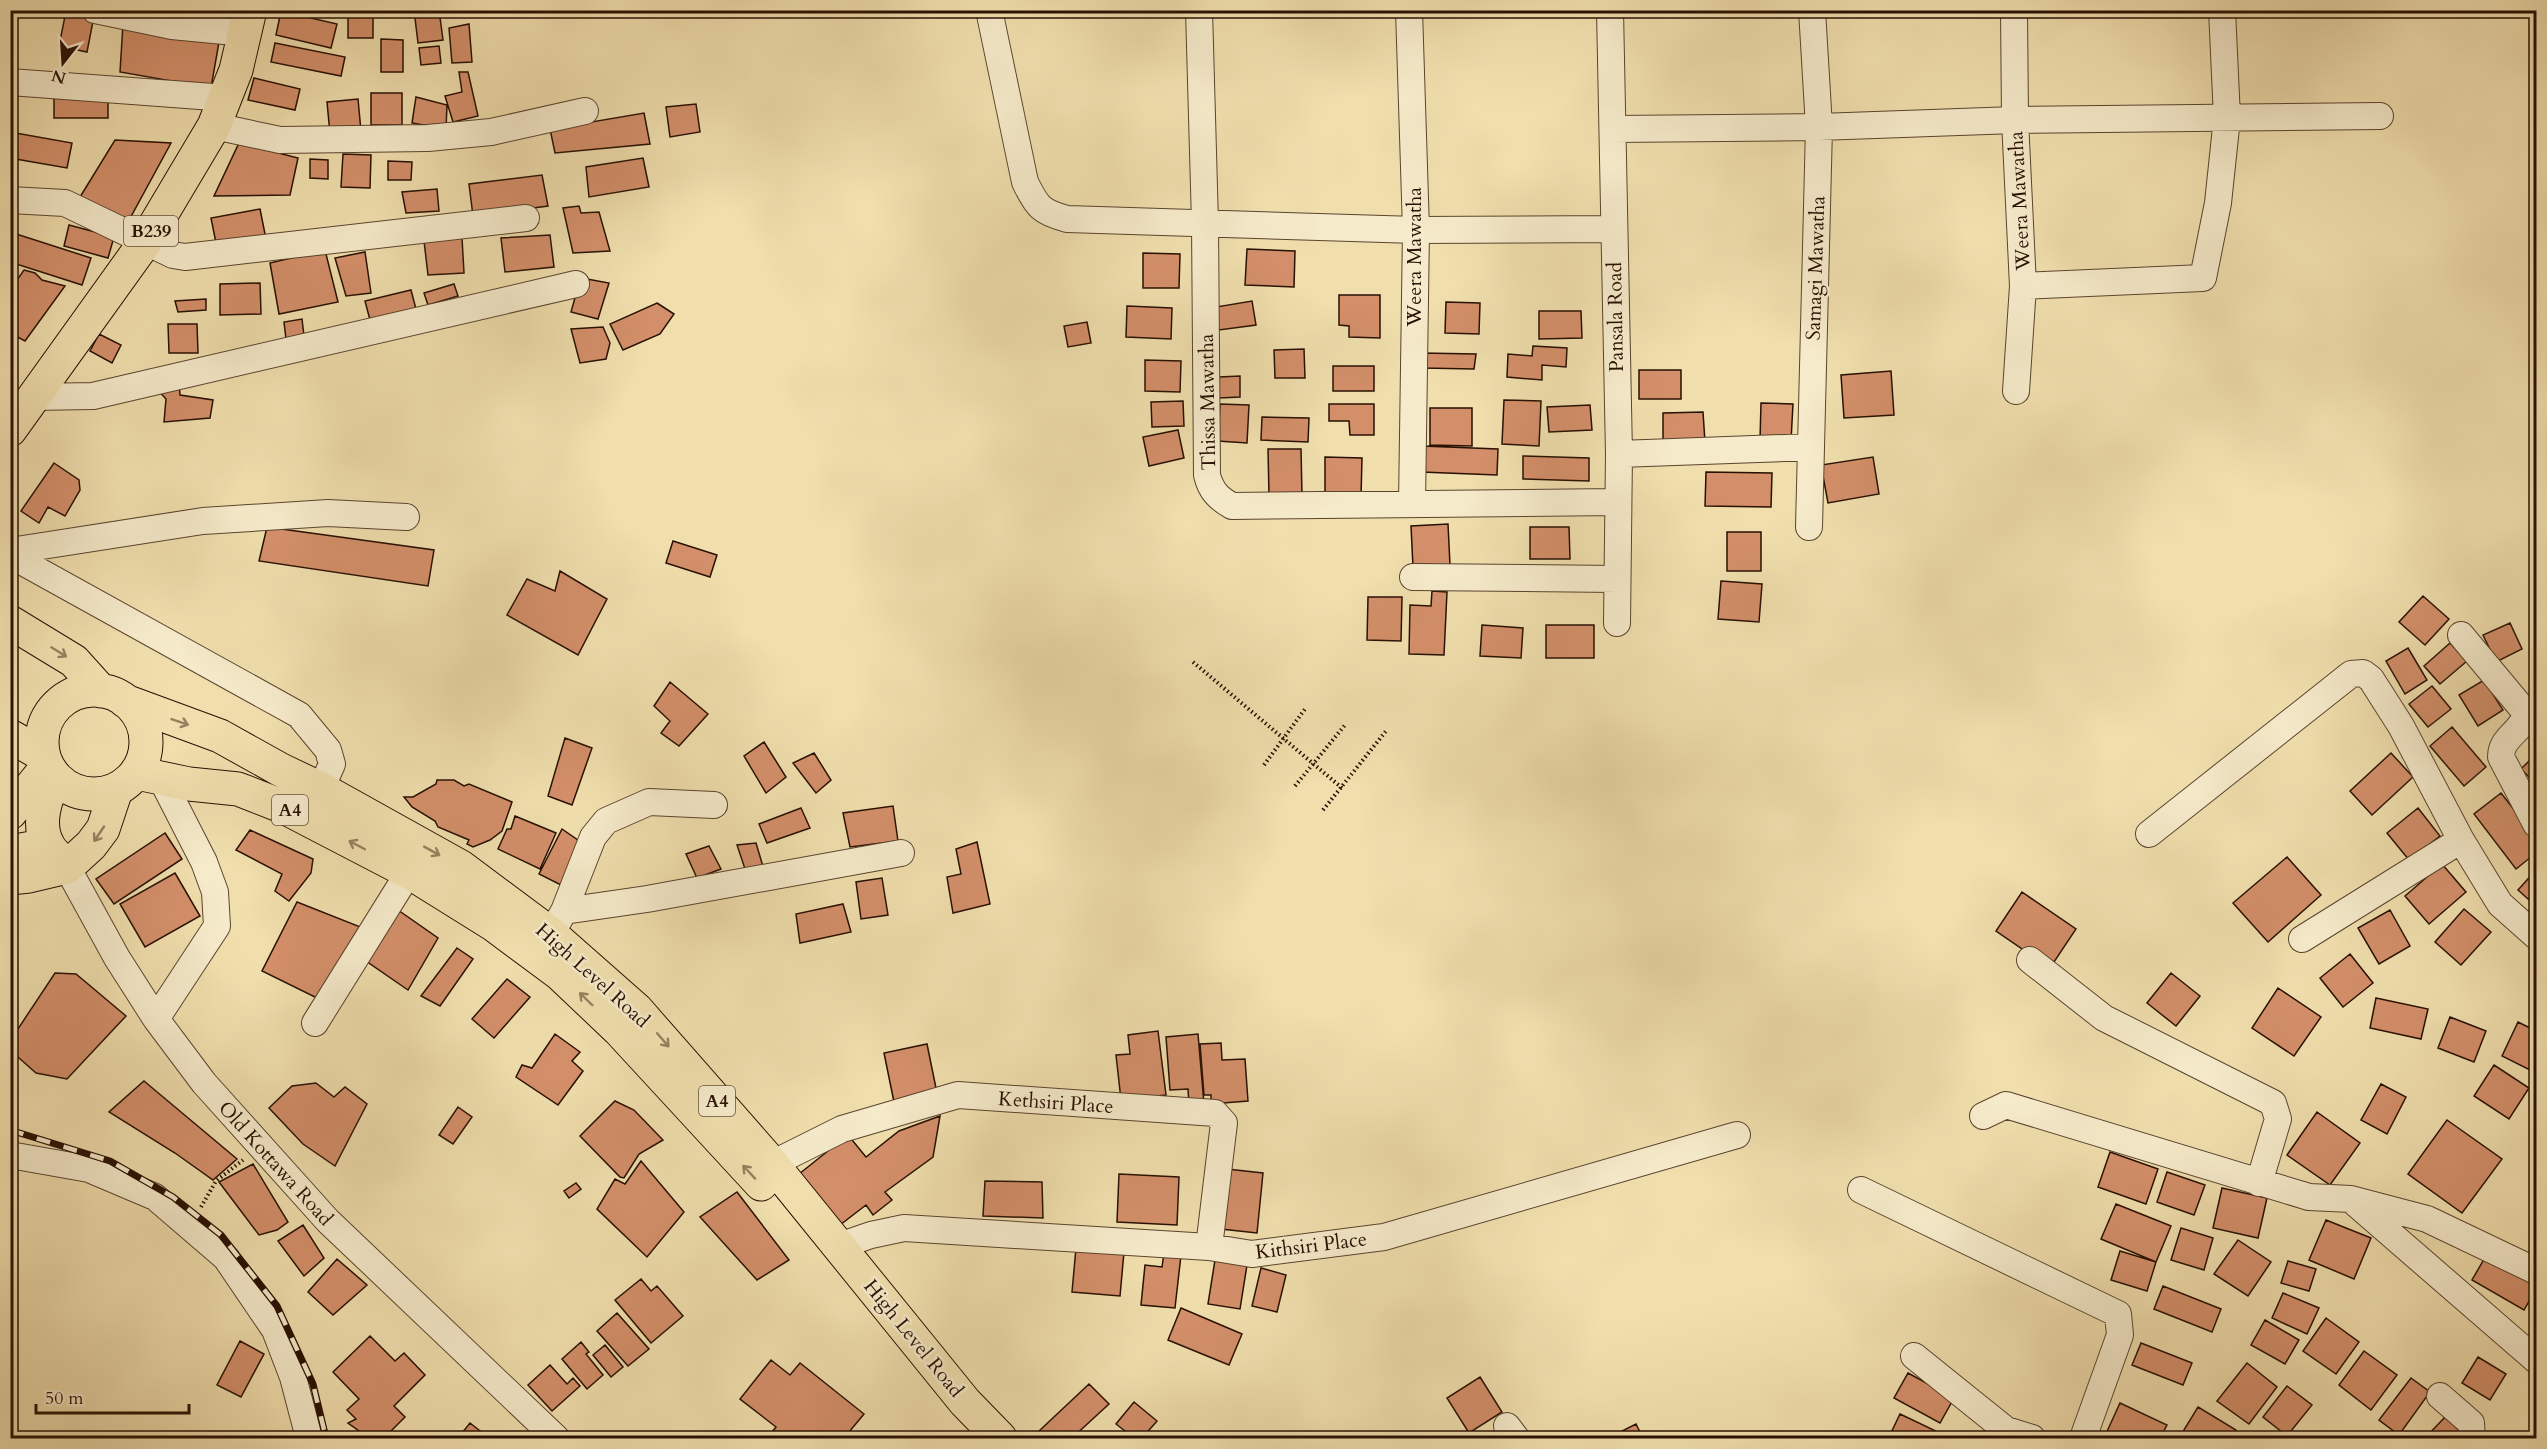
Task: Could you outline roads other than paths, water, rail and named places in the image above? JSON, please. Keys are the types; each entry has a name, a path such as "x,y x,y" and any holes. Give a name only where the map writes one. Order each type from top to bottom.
{"main road":[{"name":"B239","path":"10,430 145,242 220,112 247,22"},
{"name":"High Level Road","path":"10,622 74,661 113,696 220,736 280,770 321,789 557,923 772,1164 965,1402 999,1438"},
{"path":"10,878 29,876 57,856 91,845 138,780 144,758 145,735 137,712 113,696 84,691 68,697 55,707 46,722 42,738 48,766 42,821 57,856"},
{"path":"10,736 48,766 68,788 83,794 100,794 138,780"},
{"path":"10,813 48,766"},
{"name":"High Level Road","path":"138,780 237,789 284,807 409,872 531,951 560,974 619,1030 755,1178 805,1228 953,1412 979,1438"},
{"path":"10,852 57,856"}],"street":[{"path":"95,10 172,26 247,22"},
{"path":"989,10 1025,182 1034,200 1045,214 1067,219 1416,230 1614,229"},
{"name":"Thissa Mawatha","path":"1199,10 1205,223 1207,475 1210,487 1219,499 1232,506 1617,502"},
{"name":"Weera Mawatha","path":"1409,10 1416,230 1412,504"},
{"name":"Pansala Road","path":"1610,10 1619,454 1617,623"},
{"name":"Samagi Mawatha","path":"1809,527 1819,127 1812,10"},
{"name":"Weera Mawatha","path":"2014,10 2015,120 2023,286 2016,391"},
{"path":"2023,286 2203,278 2218,203 2226,118 2222,10"},
{"path":"10,82 220,112 280,140 428,138 491,132 585,111"},
{"path":"1613,129 1819,127 2015,120 2380,116"},
{"path":"10,200 65,202 173,255 185,257 526,218"},
{"path":"32,398 93,396 576,284"},
{"path":"1619,454 1811,447"},
{"path":"10,553 203,521 328,513 406,517"},
{"path":"10,553 299,715 328,750 332,764 321,789"},
{"path":"1413,577 1617,579"},
{"path":"2461,635 2526,713 2520,726 2508,736 2501,748 2501,757 2536,824"},
{"path":"2149,834 2351,674 2363,673 2371,679 2401,726 2461,840 2500,904 2536,936"},
{"path":"138,780 204,862 215,892 217,926 156,1019"},
{"path":"557,923 593,837 606,821 649,802 714,805"},
{"path":"2302,939 2461,840"},
{"path":"557,923 648,899 901,853"},
{"name":"Old Kottawa Road","path":"57,856 156,1019 204,1083 328,1221 556,1438"},
{"path":"315,1023 409,872"},
{"path":"2030,960 2103,1018 2273,1103 2278,1119 2259,1183"},
{"name":"Kethsiri Place","path":"772,1164 842,1128 958,1095 1215,1113 1224,1123 1209,1247"},
{"path":"1983,1116 2006,1105 2309,1197 2351,1199 2427,1219 2536,1271"},
{"name":"Kithsiri Place","path":"839,1246 904,1227 1209,1247 1252,1254 1384,1237 1737,1135"},
{"path":"10,1155 89,1169 155,1197 226,1258 275,1330 294,1377 309,1438"},
{"path":"1861,1190 2118,1314 2120,1335 2083,1438"},
{"path":"2351,1199 2536,1360"},
{"path":"1914,1356 2006,1430 2032,1438"},
{"path":"2440,1396 2471,1423 2472,1438"}],"railway":[{"path":"10,1130 110,1161 173,1197 221,1235 277,1306 313,1384 326,1438"}]}
